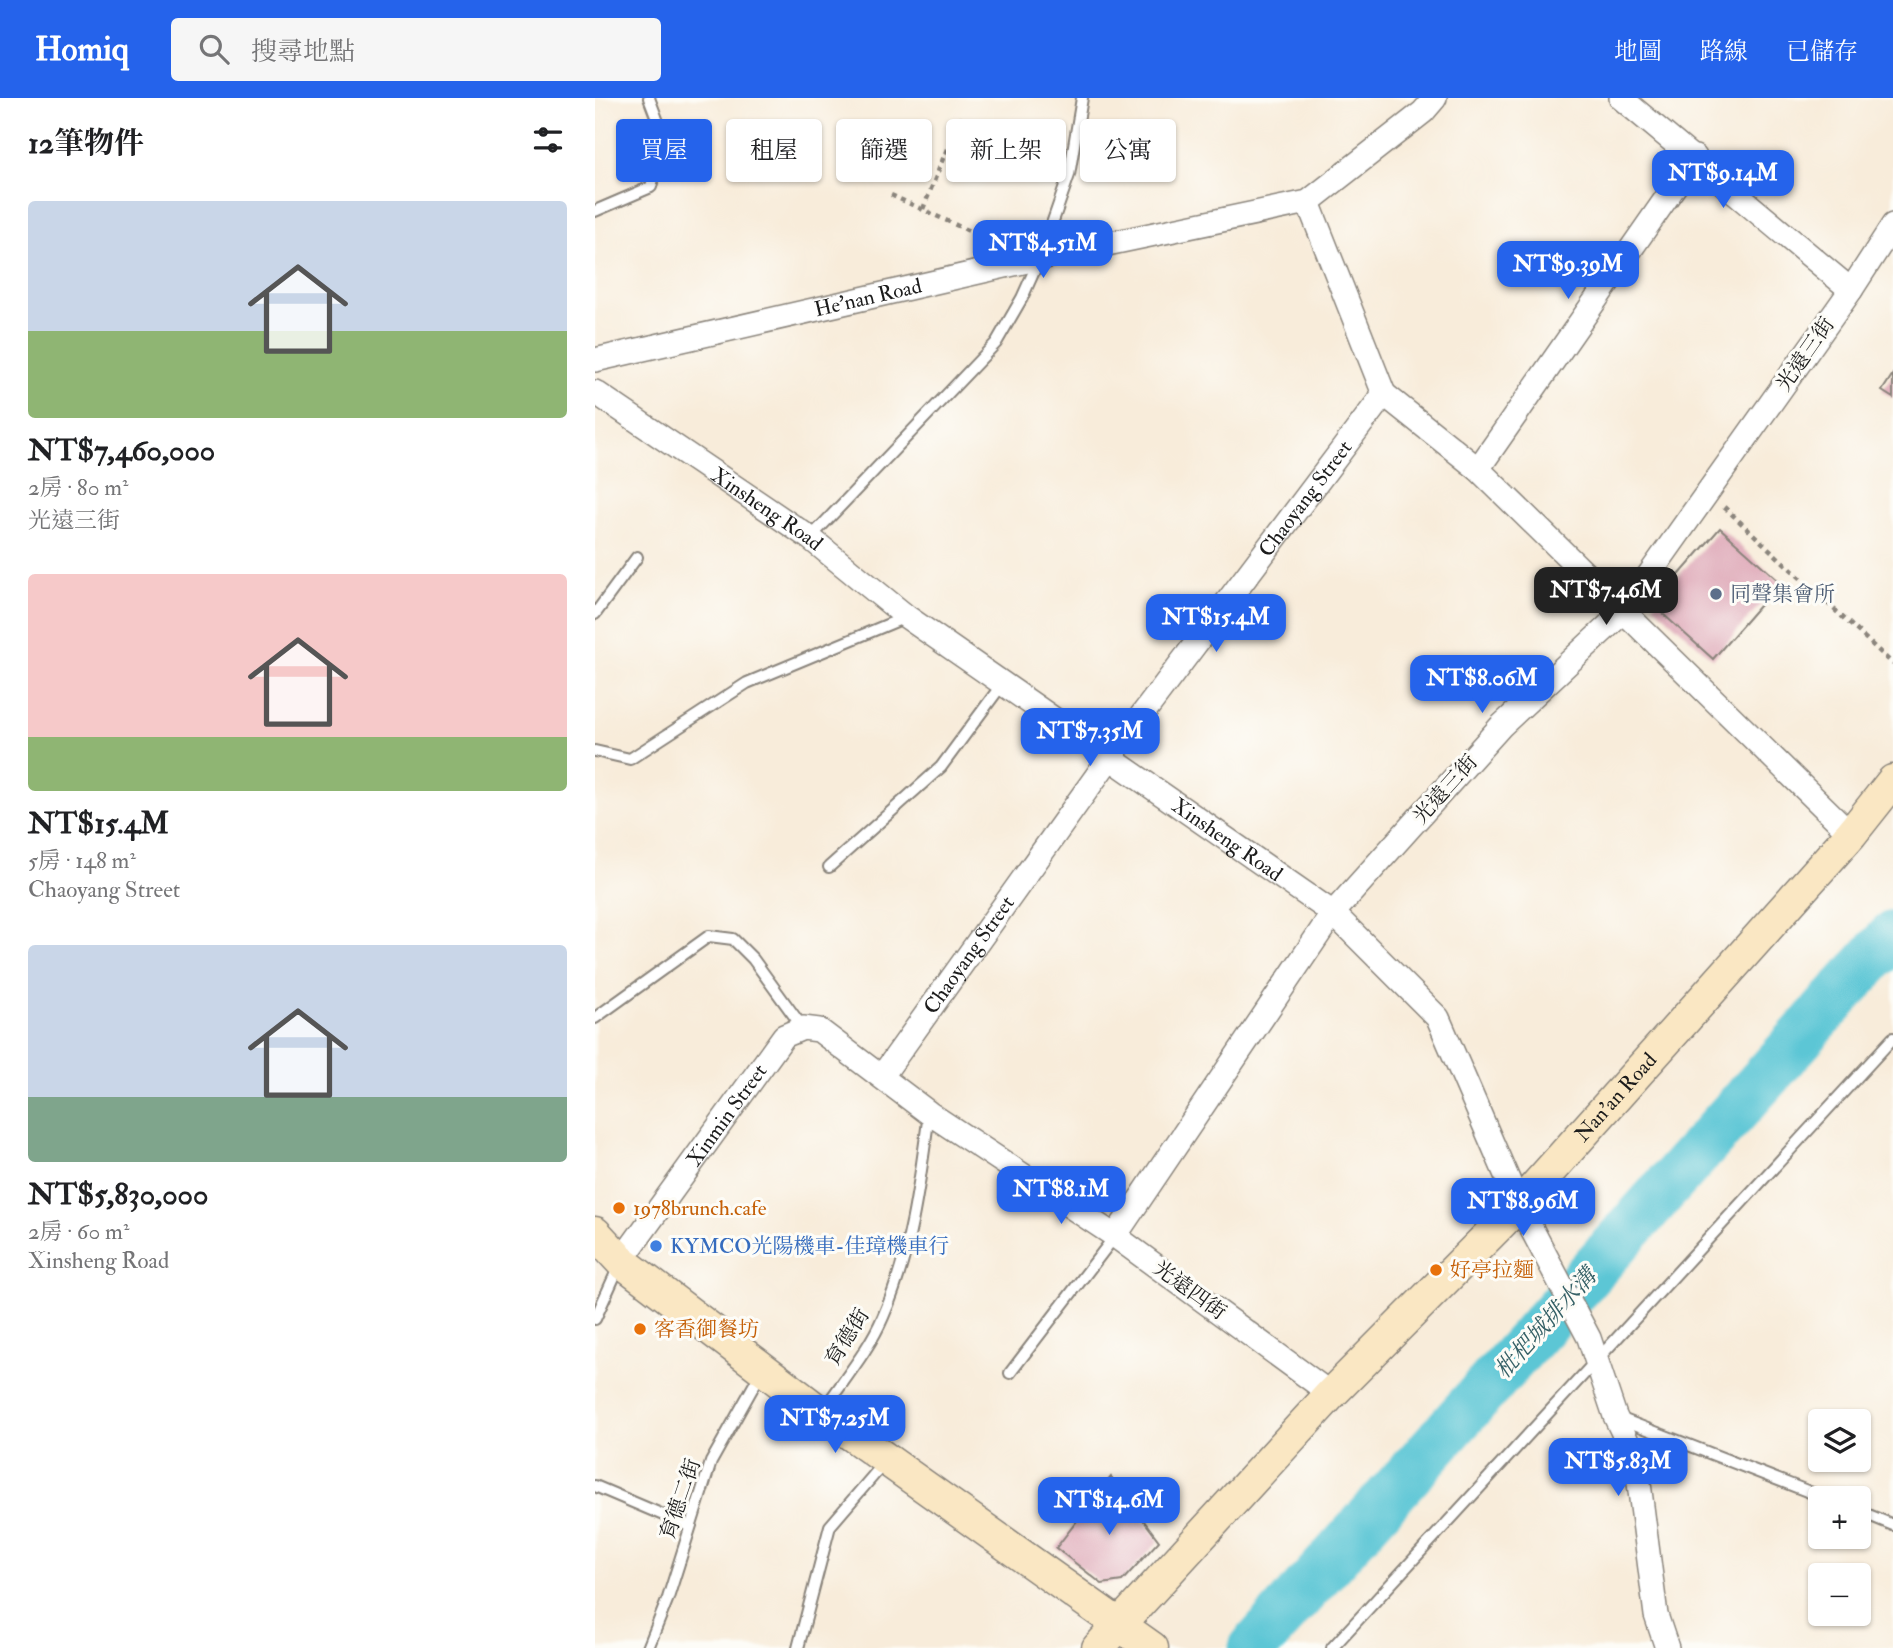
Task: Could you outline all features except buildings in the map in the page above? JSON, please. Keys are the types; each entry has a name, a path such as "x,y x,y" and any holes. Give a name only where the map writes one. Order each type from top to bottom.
{"street":[{"name":"He'nan Road","path":"595,360 1040,258 1308,202 1423,112 1435,98"},
{"path":"1621,98 1851,290"},
{"path":"1478,470 1695,158"},
{"path":"1308,202 1384,394 1478,470 1851,834"},
{"name":"光遠三街","path":"1115,1236 1333,913 1501,726 1622,612 1851,290 1893,225"},
{"name":"Xinsheng Road","path":"595,392 810,538 907,617 1111,756 1333,913 1438,1018 1519,1205 1598,1359"},
{"name":"Chaoyang Street","path":"882,1076 1111,756 1384,394"},
{"name":"Nan'an Road","path":"1098,1648 1134,1635 1331,1394 1519,1205 1851,834 1893,781"},
{"name":"光遠四街","path":"803,1028 819,1030 929,1113 1115,1236 1331,1394"},
{"name":"Xinmin Street","path":"621,1261 784,1036 803,1028"},
{"path":"595,1233 621,1261 821,1413 1134,1635"},
{"path":"1598,1359 1615,1416 1636,1460 1656,1615 1667,1648"}],"lane":[{"path":"595,211 651,187 663,135 649,98"},
{"path":"810,538 996,342 1023,298 1069,176 1082,98"},
{"path":"595,614 637,556"},
{"path":"595,751 630,759 747,683 907,617"},
{"path":"829,867 941,767 1003,683"},
{"path":"595,1018 709,936 733,939 753,959 803,1028"},
{"path":"1332,1648 1893,1038"},
{"name":"育德街","path":"821,1413 883,1319 900,1269 921,1178 929,1113"},
{"path":"1010,1373 1115,1236"},
{"name":"Xinmin Street","path":"595,1319 621,1261"},
{"name":"育德二街","path":"648,1648 668,1598 711,1462 763,1369"},
{"path":"1615,1416 1808,1491"},
{"path":"798,1648 830,1526 887,1460"},
{"path":"595,1486 689,1526"},
{"path":"1871,1516 1893,1525"}],"path":[{"path":"923,209 960,116"},
{"path":"891,195 995,241 1004,267"},
{"path":"1707,492 1893,664"}],"waterway":[{"name":"枇杷城排水溝","path":"1253,1648 1893,935"}],"place":[{"name":"同聲集會所","path":"1716,594"},
{"name":"1978brunch.cafe","path":"619,1208"},
{"name":"KYMCO光陽機車-佳璋機車行","path":"656,1246"},
{"name":"好亭拉麵","path":"1436,1270"},
{"name":"客香御餐坊","path":"640,1329"}]}
